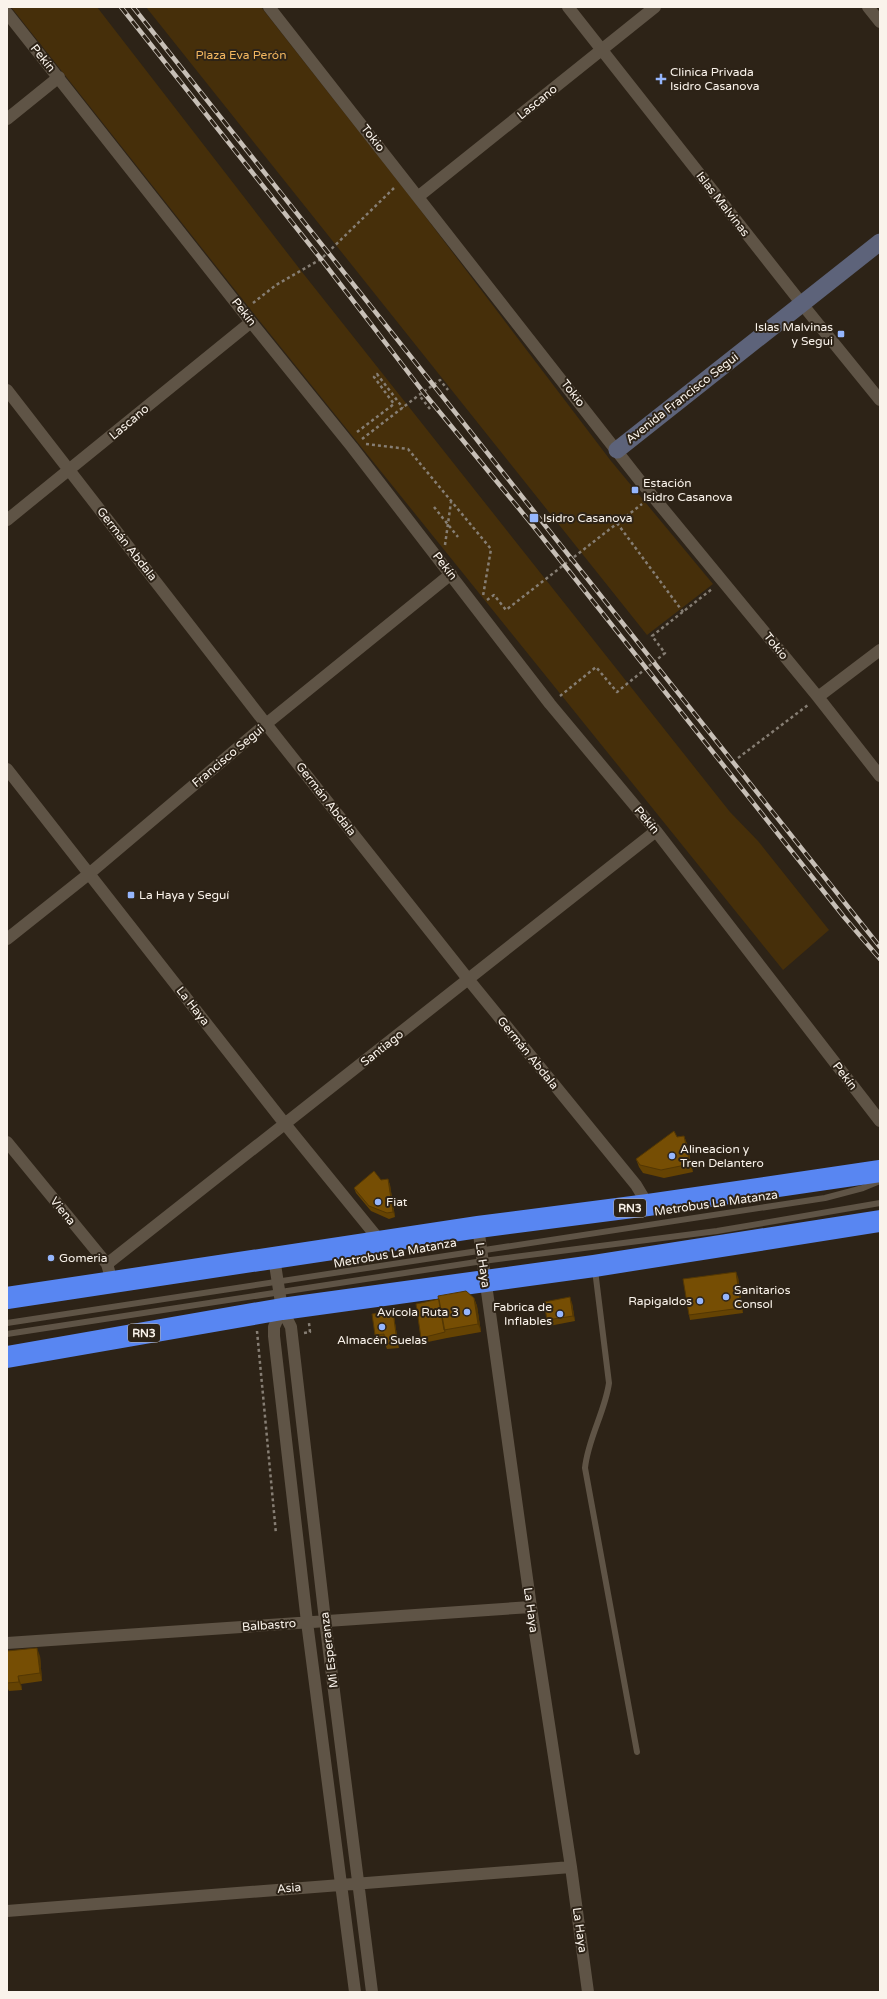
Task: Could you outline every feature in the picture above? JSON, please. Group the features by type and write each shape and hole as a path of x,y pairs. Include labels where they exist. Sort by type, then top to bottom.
{"highway":[{"name":"RN3","path":"7,1298 110,1274 274,1258 478,1227 648,1205 880,1171"},
{"name":"RN3","path":"7,1356 255,1314 280,1295 483,1264 594,1266 880,1221"}],"street":[{"name":"Tokio","path":"269,7 419,196 617,450 818,697 880,776"},
{"name":"Islas Malvinas","path":"568,7 802,304 880,400"},
{"name":"Lascano","path":"419,196 655,7"},
{"path":"868,7 880,22"},
{"name":"Pekín","path":"7,13 247,317 347,440 550,704 656,831 880,1122"},
{"path":"7,118 59,78"},
{"name":"Avenida Francisco Segui","path":"617,450 880,242"},
{"name":"Lascano","path":"7,520 70,470 247,317"},
{"name":"Germán Abdala","path":"7,390 266,724 468,980 636,1185 648,1205"},
{"name":"Francisco Segui","path":"7,939 90,873 266,724 451,574"},
{"path":"818,697 880,650"},
{"name":"La Haya","path":"7,769 286,1124 381,1242"},
{"name":"Santiago","path":"110,1274 286,1124 656,831"},
{"name":"Viena","path":"7,1142 110,1274"},
{"name":"La Haya","path":"478,1227 531,1607 571,1867 588,1992"},
{"name":"Mi Esperanza","path":"274,1258 280,1295 291,1327 357,1883 372,1992"},
{"name":"Mi Esperanza","path":"280,1295 274,1327 308,1622 356,1992"},
{"name":"Balbastro","path":"7,1643 531,1607"},
{"name":"Asia","path":"7,1911 571,1867"}],"lane":[{"name":"Metrobus La Matanza","path":"483,1264 825,1198 862,1188 880,1181"},
{"name":"Metrobus La Matanza","path":"7,1334 717,1231 880,1203"},
{"path":"594,1266 610,1383 607,1396 586,1455 585,1468 637,1752"},
{"name":"Metrobus La Matanza","path":"7,1323 280,1295"}],"path":[{"path":"247,317 263,294 321,258 404,178"},
{"path":"347,440 394,404 374,377 377,374 403,408"},
{"path":"448,390 440,380 358,442 408,449 491,549 482,604"},
{"path":"420,394 430,409"},
{"path":"494,595 506,610 653,495"},
{"path":"442,563 452,502"},
{"path":"434,507 458,537"},
{"path":"617,523 683,612"},
{"path":"550,704 596,666 617,692 665,653 652,636 722,580"},
{"path":"738,758 818,697"},
{"path":"255,1314 276,1534"}],"green space":[{"path":"11,7 97,7 302,272 730,812 758,841 829,930 783,970 254,314"},
{"name":"Plaza Eva Perón","path":"146,7 261,7 412,199 611,461 713,584 647,635"}],"building":[{"name":"Alineacion y Tren Delantero","path":"674,1131 677,1137 684,1136 690,1164 661,1170 640,1165 636,1159"},
{"name":"Fiat","path":"374,1171 381,1180 388,1179 393,1212 387,1213 369,1206 354,1188"},
{"path":"736,1272 741,1308 689,1315 683,1279"},
{"path":"466,1291 474,1298 478,1324 444,1330 438,1296"},
{"name":"Fabrica de Inflables","path":"570,1297 573,1316 547,1320 544,1302"},
{"path":"439,1299 445,1332 421,1338 416,1304"},
{"path":"393,1311 397,1342 385,1344 384,1334 375,1335 372,1314"},
{"path":"37,1648 40,1673 18,1676 19,1682 7,1683 7,1651"}],"railway":[{"path":"121,7 321,259 424,393 530,522 844,917 880,959"},
{"path":"133,7 880,947"}],"place":[{"name":"Clinica Privada Isidro Casanova","path":"661,79"},
{"name":"Islas Malvinas y Segui","path":"841,334"},
{"name":"Estación Isidro Casanova","path":"635,490"},
{"name":"Isidro Casanova","path":"534,518"},
{"name":"La Haya y Seguí","path":"131,895"},
{"name":"Alineacion y Tren Delantero","path":"672,1156"},
{"name":"Fiat","path":"378,1202"},
{"name":"Gomeria","path":"51,1258"},
{"name":"Sanitarios Consol","path":"726,1297"},
{"name":"Rapigaldos","path":"700,1301"},
{"name":"Avícola Ruta 3","path":"467,1312"},
{"name":"Fabrica de Inflables","path":"560,1314"},
{"name":"Almacén Suelas","path":"382,1327"}]}
